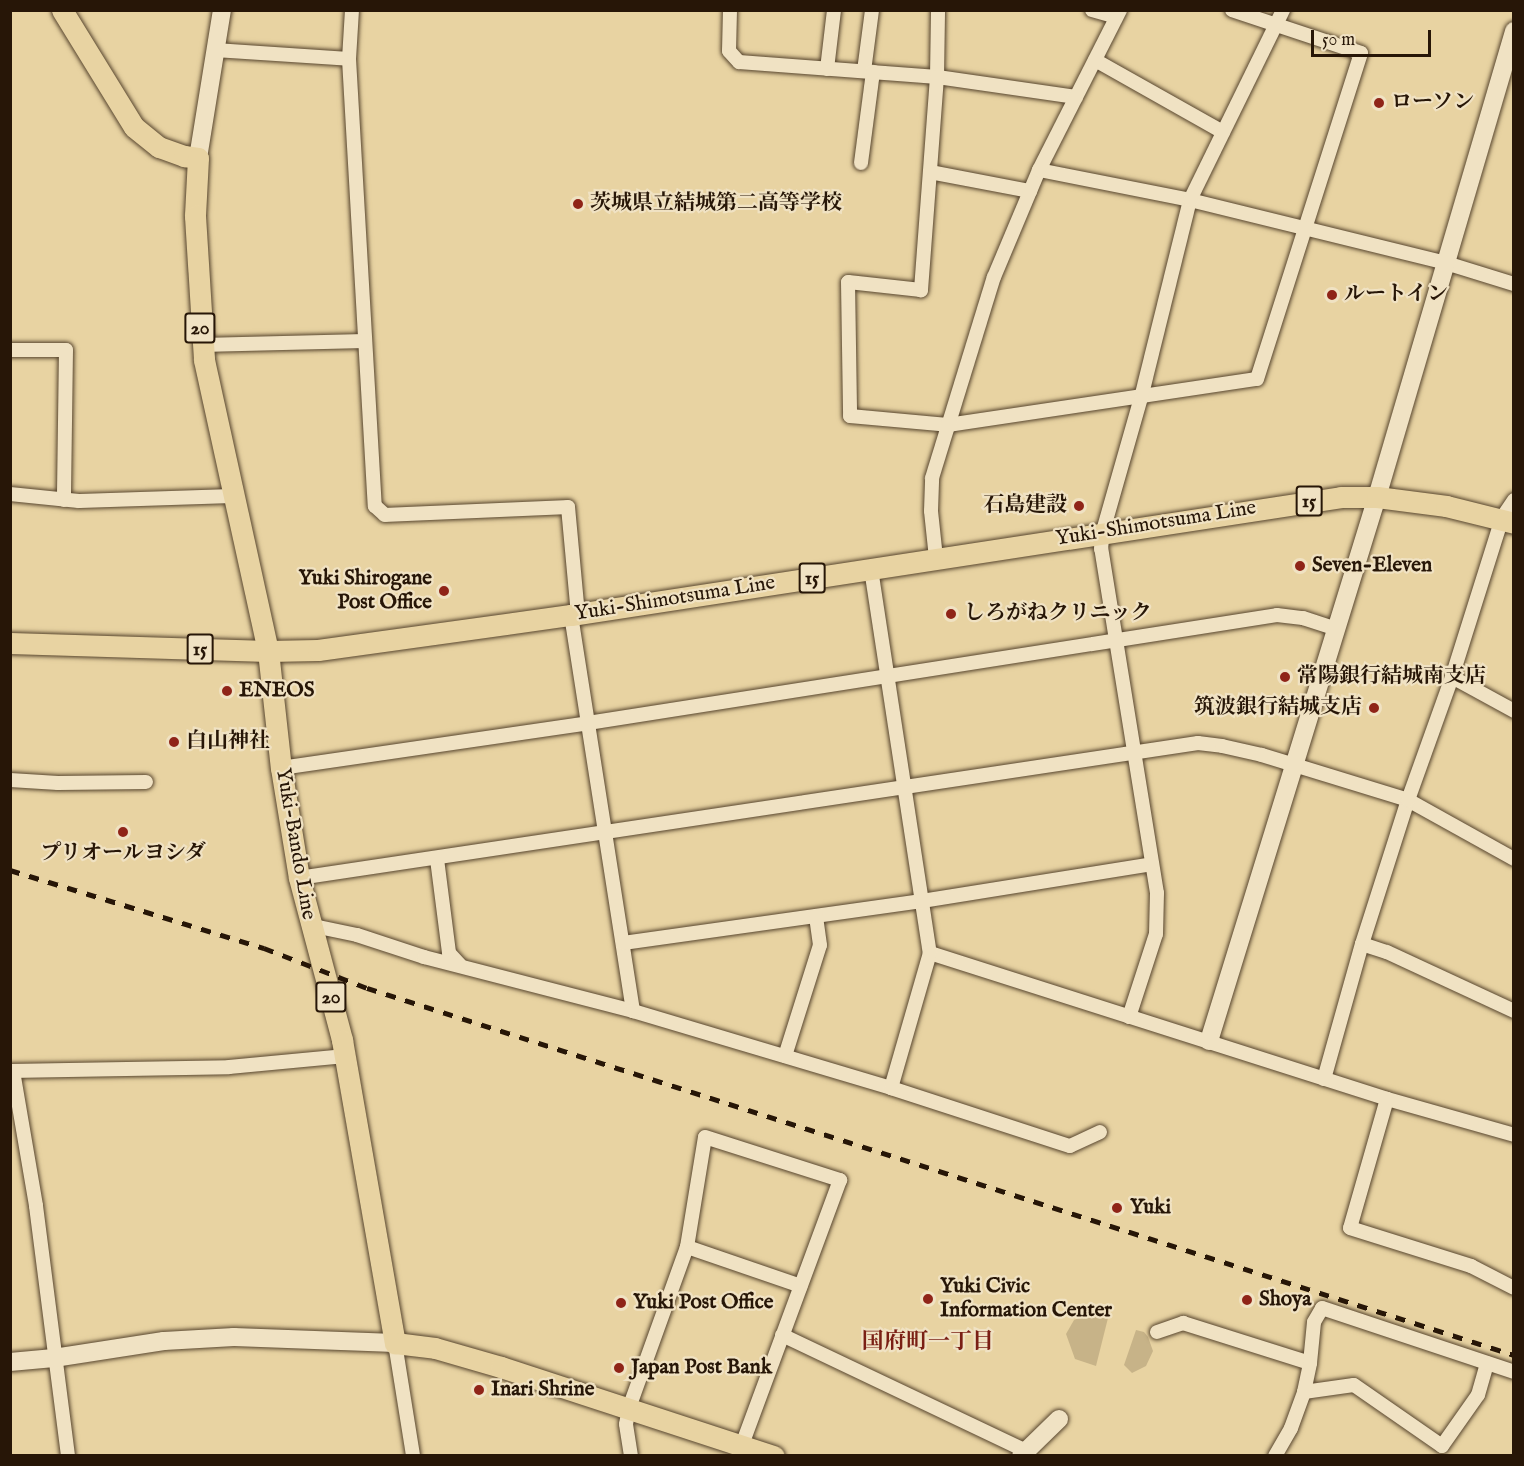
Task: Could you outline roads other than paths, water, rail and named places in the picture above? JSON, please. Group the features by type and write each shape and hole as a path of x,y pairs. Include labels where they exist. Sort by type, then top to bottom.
{"main road":[{"path":"62,10 134,127 159,147 184,156 198,158"},
{"name":"Yuki-Bando Line","path":"198,158 195,216 201,345 268,651 281,768 298,878 345,1056 395,1343"},
{"name":"Yuki-Shimotsuma Line","path":"10,643 268,651 318,650 575,615 1103,531 1333,498 1377,497 1446,506 1508,521"},
{"path":"395,1343 448,1351 774,1455"}],"street":[{"path":"198,158 222,10"},
{"path":"352,10 349,59 375,506 385,514 568,507 575,615 588,723 633,1011"},
{"path":"730,10 729,51 739,62 937,77 1076,97"},
{"path":"827,69 834,10"},
{"path":"861,163 872,10"},
{"path":"938,10 937,77 921,290 848,282 850,416 948,425 1257,379 1361,53 1275,27 1232,10"},
{"path":"936,558 931,512 932,478 994,277 1030,191 1118,14 1092,10"},
{"path":"1129,1017 1156,934 1157,893 1114,641 1101,549 1103,531 1141,398 1190,200 1283,10"},
{"path":"1209,1041 1377,497 1514,31"},
{"path":"215,50 349,59"},
{"path":"1095,60 1223,132"},
{"path":"1040,170 1190,200 1446,263 1514,284"},
{"path":"930,172 1030,191"},
{"path":"201,345 366,341"},
{"path":"10,350 66,350 64,500"},
{"path":"10,494 64,500 233,496"},
{"path":"1324,1079 1362,944 1408,800 1514,500"},
{"path":"871,569 930,953 891,1088"},
{"path":"281,768 588,723 1277,615 1303,618 1336,629"},
{"path":"1452,677 1514,711"},
{"path":"298,878 904,789 1134,751 1198,743 1222,746 1293,765 1408,800 1514,859"},
{"path":"10,780 58,783 146,782"},
{"path":"437,859 449,953 460,965"},
{"path":"622,943 922,901 1152,864"},
{"path":"785,1056 820,945 816,916"},
{"path":"309,926 357,935 424,957 633,1011 891,1088 1070,1146 1100,1132"},
{"path":"1362,944 1387,952 1514,1011"},
{"path":"930,953 1387,1099 1514,1134"},
{"path":"68,1455 54,1358 46,1272 12,1071 229,1067 345,1056"},
{"path":"1387,1099 1350,1228 1471,1266 1514,1288"},
{"path":"631,1455 626,1424 629,1408 687,1247 705,1137 840,1180 742,1445"},
{"path":"687,1247 801,1286"},
{"path":"1275,1455 1291,1428 1304,1392 1310,1363 1314,1322 1322,1308 1514,1372"},
{"path":"1157,1332 1183,1323 1310,1363"},
{"path":"782,1335 1024,1453 1059,1419"},
{"path":"10,1362 54,1358 164,1341 234,1337 395,1343 413,1455"},
{"path":"1304,1392 1354,1385 1442,1446 1478,1395 1487,1363"}],"railway":[{"path":"10,870 264,948 367,988 1514,1355"}],"place":[{"name":"ローソン","path":"1379,103"},
{"name":"茨城県立結城第二高等学校","path":"578,204"},
{"name":"ルートイン","path":"1332,295"},
{"name":"石島建設","path":"1079,506"},
{"name":"Seven-Eleven","path":"1300,566"},
{"name":"Yuki Shirogane Post Office","path":"444,591"},
{"name":"しろがねクリニック","path":"951,614"},
{"name":"常陽銀行結城南支店","path":"1285,677"},
{"name":"ENEOS","path":"227,691"},
{"name":"筑波銀行結城支店","path":"1374,708"},
{"name":"白山神社","path":"174,742"},
{"name":"プリオールヨシダ","path":"123,832"},
{"name":"Yuki","path":"1117,1208"},
{"name":"Yuki Civic Information Center","path":"928,1299"},
{"name":"Shoya","path":"1247,1300"},
{"name":"Yuki Post Office","path":"621,1303"},
{"name":"Japan Post Bank","path":"619,1368"},
{"name":"Inari Shrine","path":"479,1390"}],"district":[{"name":"国府町一丁目","path":"928,1343"}]}
